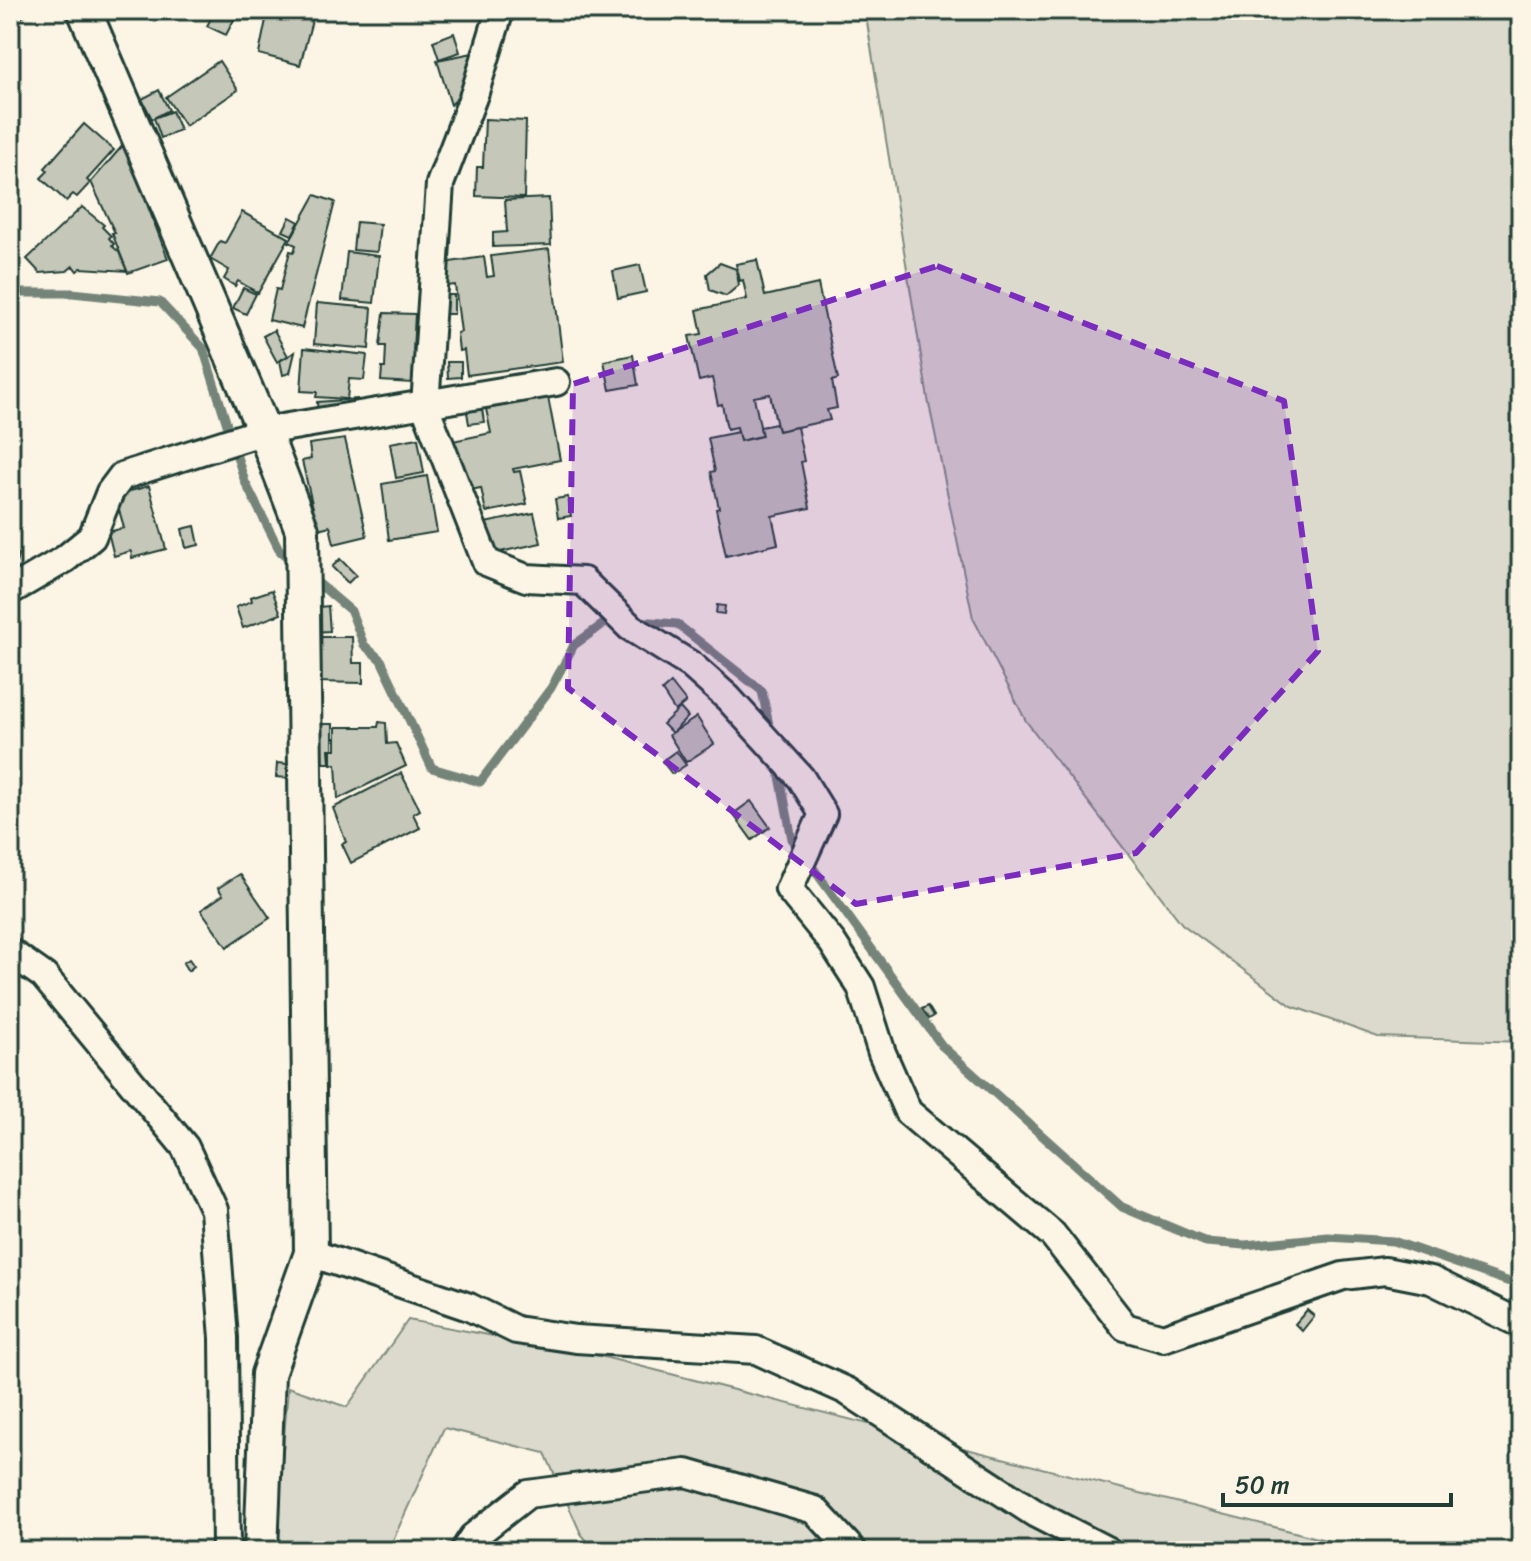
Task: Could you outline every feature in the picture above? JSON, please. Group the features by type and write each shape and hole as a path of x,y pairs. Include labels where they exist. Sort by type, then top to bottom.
{"street":[{"path":"84,10 264,431 302,530 311,1253 268,1374 261,1551"},
{"path":"500,10 475,92 440,184 425,406 486,562 526,578 583,581 630,627 691,665 728,698 801,778 823,814 789,889 832,942 861,987 882,1053 908,1112 1053,1235 1125,1327 1163,1338 1343,1276 1385,1271 1431,1280 1521,1324"},
{"path":"10,591 65,559 92,537 110,492 122,476 264,431 556,382"},
{"path":"10,952 44,976 185,1147 214,1210 224,1338 226,1551"},
{"path":"311,1253 469,1307 516,1330 576,1339 756,1350 847,1391 1036,1514 1108,1551"},
{"path":"464,1551 473,1537 528,1494 686,1473 815,1510 853,1551"}],"highlighted area":[{"path":"937,266 1284,401 1318,651 1136,853 856,904 568,688 573,384"}],"shaded area":[{"path":"865,10 1521,10 1521,1042 1378,1037 1292,1006 1182,924 1026,721 973,618 928,399"},
{"path":"408,1320 596,1355 1369,1551 596,1551 581,1534 545,1453 444,1428 388,1551 275,1551 288,1387 347,1407"}],"building":[{"path":"15,10 33,10 19,19"},
{"path":"215,10 239,10 226,35 207,26"},
{"path":"268,10 314,13 300,65 259,54"},
{"path":"454,33 460,52 439,59 433,41"},
{"path":"473,53 474,79 451,105 437,60"},
{"path":"219,61 238,90 185,126 166,97"},
{"path":"159,90 169,110 152,119 142,99"},
{"path":"172,111 180,130 161,138 154,118"},
{"path":"485,119 526,121 524,198 476,196 477,167 483,167"},
{"path":"84,124 114,150 87,180 90,183 77,197 73,194 66,201 41,178 48,171 45,168"},
{"path":"124,144 168,259 128,273 112,233 115,233 91,182"},
{"path":"315,195 335,202 302,328 269,320 276,289 280,290 290,251 294,252 296,245 289,242"},
{"path":"549,198 551,245 493,247 493,233 507,232 505,200"},
{"path":"82,207 104,225 102,227 111,236 112,246 119,252 127,271 81,268 77,271 73,266 67,271 40,273 27,259"},
{"path":"242,212 289,238 258,293 238,281 235,286 224,279 229,270 210,259 220,241 225,243"},
{"path":"290,217 299,222 292,235 283,231"},
{"path":"356,222 380,224 377,252 353,250"},
{"path":"549,249 563,362 467,375 464,350 459,351 457,333 461,332 455,285 446,286 443,263 484,257 487,277 494,276 491,256"},
{"path":"347,252 379,256 374,303 342,300"},
{"path":"757,260 765,296 818,284 838,379 832,381 837,408 827,410 830,420 778,431 770,394 754,397 762,436 740,441 737,427 727,429 712,378 699,381 689,336 702,334 697,310 747,299 736,264"},
{"path":"720,263 736,269 739,285 726,296 710,290 707,274"},
{"path":"640,265 646,292 618,298 613,271"},
{"path":"243,288 256,294 246,314 233,308"},
{"path":"439,295 454,295 454,314 439,314"},
{"path":"317,303 372,308 369,349 314,344"},
{"path":"384,313 415,314 413,351 418,351 417,376 412,376 412,383 381,381 386,346 380,346"},
{"path":"274,330 288,356 277,362 263,336"},
{"path":"304,348 367,355 364,380 349,379 347,399 316,397 317,392 301,391"},
{"path":"295,352 290,373 283,375 280,361"},
{"path":"633,355 638,385 610,390 604,361"},
{"path":"447,362 461,362 461,377 448,378"},
{"path":"548,397 560,460 513,469 514,472 520,471 527,504 486,512 481,488 457,492 448,442 491,433 486,409"},
{"path":"357,399 357,408 318,413 317,402"},
{"path":"482,409 484,422 469,424 467,412"},
{"path":"776,424 778,431 797,427 810,508 772,516 778,544 726,556 716,509 719,508 711,472 715,471 708,438 738,432 740,441 762,436 760,427"},
{"path":"418,438 424,473 396,478 390,443"},
{"path":"345,439 367,536 334,544 330,526 318,529 302,461 311,459 309,444"},
{"path":"427,476 437,532 389,540 382,484"},
{"path":"149,486 166,549 132,558 131,551 114,556 108,532 124,528 115,495"},
{"path":"568,497 571,516 558,518 555,499"},
{"path":"534,513 541,543 487,555 480,524"},
{"path":"195,526 199,545 186,548 182,529"},
{"path":"10,552 19,554 11,578 10,578"},
{"path":"340,559 356,575 348,583 332,567"},
{"path":"272,590 281,614 243,628 236,607 252,601 251,597"},
{"path":"717,605 725,606 724,614 716,613"},
{"path":"328,606 330,631 313,632 311,608"},
{"path":"316,637 352,637 353,663 363,663 363,683 316,682"},
{"path":"671,683 686,702 675,711 662,691"},
{"path":"680,708 688,717 672,733 663,724"},
{"path":"697,717 714,744 686,762 669,735"},
{"path":"379,722 386,723 387,744 396,743 406,766 338,799 336,764 331,764 331,749 336,749 336,727 378,727"},
{"path":"317,724 333,724 330,763 318,763"},
{"path":"676,751 686,765 672,774 662,761"},
{"path":"277,763 287,764 287,778 276,777"},
{"path":"401,773 420,810 413,814 420,828 351,863 342,844 346,842 333,808"},
{"path":"751,801 770,827 752,840 733,814"},
{"path":"240,874 270,918 227,947 201,910 223,895 218,888"},
{"path":"189,959 194,966 188,971 183,963"},
{"path":"928,1006 934,1016 929,1019 922,1009"},
{"path":"1307,1310 1314,1316 1302,1331 1295,1324"}],"waterway":[{"path":"10,293 72,293 160,302 203,348 245,482 280,551 293,562"},
{"path":"311,577 351,611 364,645 381,660 432,768 480,782 551,688 574,645 609,620 614,620"},
{"path":"637,621 677,624 762,691 771,735"},
{"path":"777,761 792,839 942,1046 1122,1207 1206,1242 1245,1245 1328,1237 1393,1241 1521,1286"}]}
